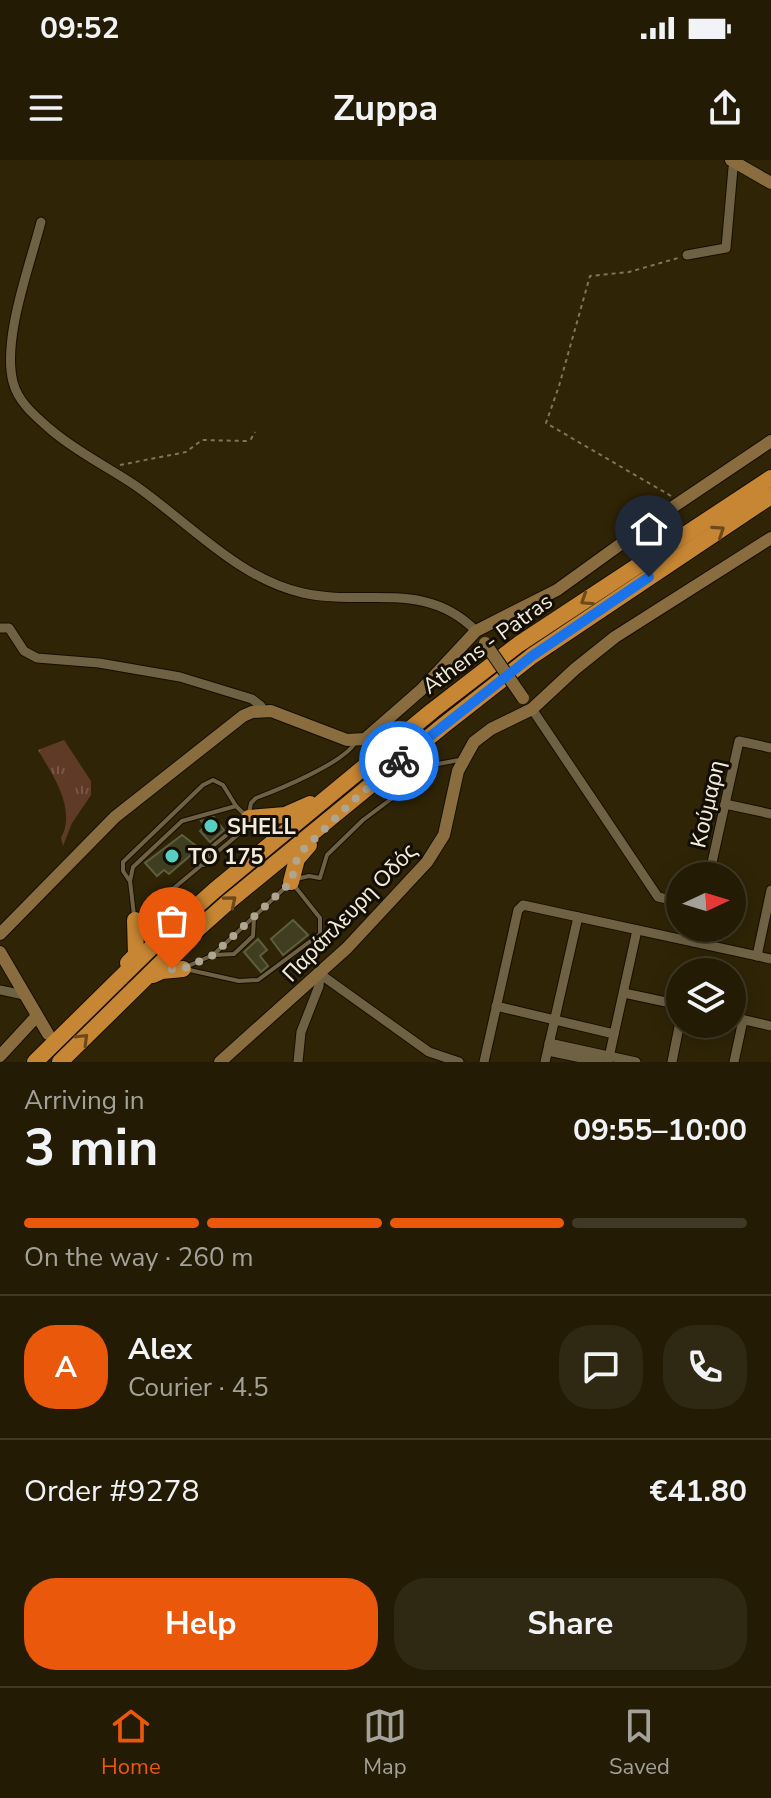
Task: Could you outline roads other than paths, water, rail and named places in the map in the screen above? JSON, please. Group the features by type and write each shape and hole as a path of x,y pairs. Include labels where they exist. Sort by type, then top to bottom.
{"highway":[{"name":"Athens - Patras","path":"35,1062 93,1003 204,900 519,644 771,478"},
{"name":"Athens - Patras","path":"60,1062 227,903 532,656 771,496"},
{"path":"244,826 296,811 346,782"},
{"path":"291,882 297,859 303,850 357,797"},
{"path":"93,1003 136,955 135,920"},
{"path":"107,1016 124,1005 153,975 183,969"}],"street":[{"path":"687,255 726,248 734,161 771,183"},
{"path":"41,222 12,337 10,363 14,385 25,404 47,426 236,561 275,584 316,595 398,597 424,601 452,612 476,631 485,643 658,897 666,899"},
{"path":"0,934 129,805 233,722 252,712 279,712 356,741 373,734 476,631 557,590 771,441"},
{"path":"462,760 481,736 532,709 615,637 771,538"},
{"path":"0,628 9,628 24,651 37,658 99,663 180,677 252,699 261,706 262,711"},
{"name":"Κούμαρη","path":"712,862 739,741 771,748"},
{"name":"Παράπλευρη Οδός","path":"220,1062 320,974 371,924 434,853 444,835 462,760"},
{"path":"725,804 771,814"},
{"path":"757,956 771,890"},
{"path":"484,1062 518,910 523,905 666,936"},
{"path":"545,1062 578,917"},
{"path":"609,1059 637,930"},
{"path":"693,942 771,959"},
{"path":"0,952 48,1034"},
{"path":"298,1062 301,1032 319,986 320,974"},
{"path":"320,974 429,1052 459,1062"},
{"path":"0,990 24,995"},
{"path":"624,993 666,1002"},
{"path":"496,1006 614,1034"},
{"path":"0,1056 36,1017"},
{"path":"746,1021 771,1026"},
{"path":"672,1062 677,1038"},
{"path":"734,1062 739,1038"},
{"path":"549,1047 636,1062"},
{"path":"549,1047 600,1062"}],"lane":[{"path":"135,920 203,866 244,826 251,803 256,798 289,785 348,752 356,741"},
{"path":"183,969 213,955 291,882 300,877 320,878 327,855 363,820 438,764 462,760"},
{"path":"130,881 123,871 123,862 203,785 213,780 223,785 244,826"},
{"path":"135,920 130,881 133,867 182,821 236,806"},
{"path":"183,969 239,981 258,980 320,934 320,918 291,882"},
{"path":"213,955 234,954 253,936 254,917"}],"place":[{"name":"SHELL","path":"211,826"},
{"name":"TO 175","path":"172,856"}]}
